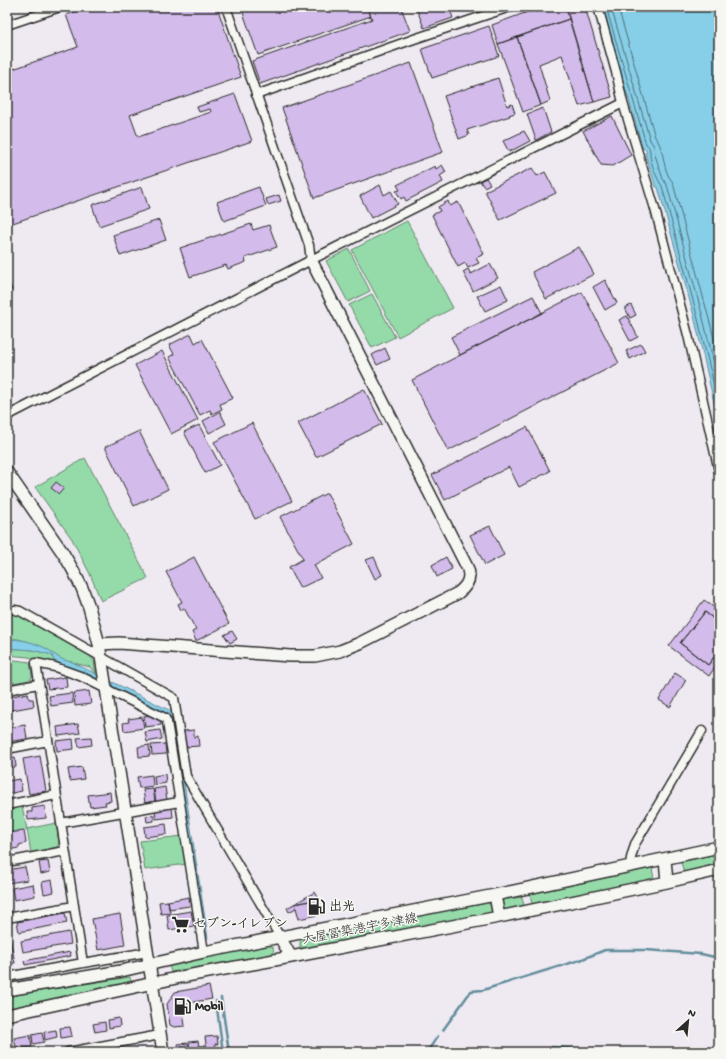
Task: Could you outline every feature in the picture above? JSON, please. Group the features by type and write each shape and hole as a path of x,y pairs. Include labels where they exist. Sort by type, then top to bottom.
{"main road":[{"path":"99,644 119,643 290,656 315,656 340,651 360,643 458,593 466,585 470,578 470,573 467,567 311,260"},
{"path":"7,472 12,486 63,553 73,570 89,607 99,644 163,1052"},
{"name":"大屋冨築港宇多津線","path":"7,990 121,971 204,952 495,895 719,847"},
{"path":"665,859 667,882"},
{"name":"大屋冨築港宇多津線","path":"7,1015 152,983 499,917 719,870"},
{"path":"495,895 499,917"},
{"path":"280,937 291,957"}],"street":[{"path":"7,25 60,7"},
{"path":"226,7 309,245 311,260"},
{"path":"256,95 510,7"},
{"path":"598,7 623,103 657,217 688,335 719,471"},
{"path":"7,416 311,260 623,103"},
{"path":"16,610 20,610 174,698 186,776 280,937"},
{"path":"83,963 38,684 36,663 69,671 105,687 165,718 167,722 204,952"},
{"path":"7,690 38,684"},
{"path":"630,866 635,844 702,731"},
{"path":"7,749 48,742"},
{"path":"7,805 56,796"},
{"path":"61,823 179,802"},
{"path":"7,862 65,850"},
{"path":"7,918 74,906"},
{"path":"7,977 148,952"},
{"path":"68,1052 106,1049 160,1035"}],"green space":[{"path":"407,221 453,308 398,337 352,250"},
{"path":"349,249 370,291 348,302 326,261"},
{"path":"372,294 395,337 372,348 349,305"},
{"path":"85,458 148,578 101,601 90,574 72,539 35,487"},
{"path":"7,609 89,655 94,661 96,675 90,667 62,660 45,648 18,639 7,639"},
{"path":"7,648 33,650 53,655 55,663 28,657 7,655"},
{"path":"7,659 30,662 32,676 30,680 7,684"},
{"path":"22,806 27,829 7,833 7,809"},
{"path":"56,823 59,843 57,847 31,853 27,829"},
{"path":"182,836 186,864 145,870 140,841"},
{"path":"719,854 719,865 684,873 681,862"},
{"path":"652,868 654,879 532,904 530,894"},
{"path":"522,897 524,906 504,910 501,900"},
{"path":"488,903 492,905 493,909 490,913 304,949 300,947 300,942 303,938"},
{"path":"269,945 273,947 274,951 271,955 171,972 169,965"},
{"path":"130,977 131,982 7,1009 7,996"}],"water":[{"path":"602,7 719,7 719,424 694,316 658,187 656,187 645,153 647,152 645,148 643,149"},
{"path":"7,639 27,641 37,644 60,658 72,662 173,712 208,938 205,938 170,718 167,714 88,675 55,663 52,655 33,650 7,648"}],"building":[{"path":"90,7 217,7 241,77 130,115 138,137 211,112 210,109 199,112 197,107 235,94 252,141 7,225 7,71 78,47 66,15"},
{"path":"241,7 367,7 371,16 258,55"},
{"path":"367,7 401,7 410,31 260,84 252,61 372,19"},
{"path":"416,7 449,7 453,18 424,28"},
{"path":"541,7 566,7 569,19 498,44 492,25"},
{"path":"566,7 585,7 612,97 594,102"},
{"path":"569,19 594,102 579,106 562,55 539,64 550,101 541,105 517,37"},
{"path":"489,26 499,56 432,78 422,49"},
{"path":"517,37 541,105 523,112 498,44"},
{"path":"411,63 443,152 314,198 282,108"},
{"path":"498,78 507,106 512,104 515,113 467,130 469,135 459,139 444,96"},
{"path":"543,108 551,132 536,140 527,114"},
{"path":"612,116 631,155 613,166 601,165 583,131"},
{"path":"524,131 530,141 509,152 503,141"},
{"path":"442,165 446,172 440,176 443,182 406,201 404,197 401,199 396,191 400,190 397,185 435,166 436,169"},
{"path":"532,168 537,176 545,172 556,193 500,220 485,191"},
{"path":"486,178 490,184 484,187 480,181"},
{"path":"380,185 384,195 391,191 398,204 371,218 360,196"},
{"path":"142,187 149,209 99,226 92,205"},
{"path":"259,187 266,206 224,221 217,202"},
{"path":"279,195 281,201 268,205 266,199"},
{"path":"448,201 450,206 458,202 484,254 476,258 479,263 468,268 465,263 458,267 432,215 440,211 438,207"},
{"path":"159,220 166,240 120,256 113,235"},
{"path":"251,224 253,230 269,225 277,247 245,258 246,262 228,269 226,265 190,277 180,248"},
{"path":"579,247 594,274 546,299 532,272"},
{"path":"490,264 498,278 473,291 463,272 468,269 471,274"},
{"path":"7,279 12,290 7,292"},
{"path":"605,280 617,303 605,310 593,287"},
{"path":"501,285 508,300 485,311 477,296"},
{"path":"582,292 619,363 448,451 412,380"},
{"path":"533,296 542,313 460,355 451,337"},
{"path":"631,305 636,315 630,318 625,308"},
{"path":"627,316 638,337 630,341 619,320"},
{"path":"191,334 195,343 202,339 233,398 220,404 222,409 212,414 210,410 200,415 169,357 174,354 169,345"},
{"path":"641,344 645,351 630,359 626,351"},
{"path":"385,348 390,359 377,365 372,355"},
{"path":"162,351 198,420 171,434 135,365"},
{"path":"364,389 382,424 316,457 298,423"},
{"path":"220,412 226,424 209,433 203,421"},
{"path":"252,423 292,501 255,519 214,442"},
{"path":"199,425 220,465 205,473 184,432"},
{"path":"527,427 550,471 519,487 509,467 445,500 432,475"},
{"path":"139,431 168,489 134,506 105,447"},
{"path":"56,482 64,488 59,494 51,488"},
{"path":"327,493 354,544 314,565 321,578 300,588 289,567 303,559 280,517"},
{"path":"7,516 14,522 7,531"},
{"path":"490,526 504,555 485,565 470,535"},
{"path":"194,557 229,624 196,641 192,632 196,630 184,608 181,610 178,604 182,602 166,572"},
{"path":"374,557 382,575 375,579 366,560"},
{"path":"446,557 452,569 437,577 432,565"},
{"path":"704,600 719,611 719,623 705,612 680,643 708,665 719,651 719,665 715,667 709,676 669,646"},
{"path":"705,612 719,623 719,651 708,665 680,643"},
{"path":"232,631 237,639 230,643 224,635"},
{"path":"675,673 686,680 670,707 659,700"},
{"path":"66,677 67,687 48,689 46,680"},
{"path":"89,691 91,704 75,706 74,693"},
{"path":"28,693 29,699 33,699 34,706 7,711 7,697"},
{"path":"72,693 73,703 51,706 49,696"},
{"path":"153,715 161,720 161,725 145,727 144,716"},
{"path":"142,717 144,728 124,731 123,723 129,722 128,719"},
{"path":"78,724 80,733 58,736 57,727"},
{"path":"25,725 27,739 7,742 7,728"},
{"path":"160,730 162,739 147,742 145,732"},
{"path":"194,730 194,737 198,736 199,746 185,747 184,731"},
{"path":"91,737 92,745 79,747 77,738"},
{"path":"73,739 74,749 57,751 56,741"},
{"path":"165,744 166,754 152,755 151,745"},
{"path":"149,745 150,756 139,757 138,747"},
{"path":"40,756 46,791 29,794 23,759"},
{"path":"15,757 16,767 7,768 7,758"},
{"path":"82,767 84,779 70,781 68,769"},
{"path":"165,774 166,783 155,785 154,776"},
{"path":"152,775 153,786 139,788 137,777"},
{"path":"20,779 22,791 7,794 7,781"},
{"path":"165,787 167,800 156,802 154,789"},
{"path":"153,789 155,801 145,803 143,790"},
{"path":"110,792 111,801 105,802 106,805 90,807 88,795"},
{"path":"45,806 46,818 28,820 27,812 32,812 32,808"},
{"path":"172,808 173,817 156,819 155,810"},
{"path":"154,815 154,821 147,822 146,816"},
{"path":"166,824 167,834 145,837 144,827"},
{"path":"24,831 26,843 19,845 19,848 7,850 7,833"},
{"path":"48,861 50,872 41,874 39,862"},
{"path":"25,867 28,880 7,883 7,870"},
{"path":"52,880 54,892 44,894 42,882"},
{"path":"33,884 35,896 14,900 12,888"},
{"path":"315,892 319,899 295,904 296,908 289,912 287,908"},
{"path":"189,897 190,906 169,909 168,901"},
{"path":"319,899 322,914 299,919 295,904"},
{"path":"168,901 170,913 161,914 159,902"},
{"path":"191,911 194,926 169,930 167,915"},
{"path":"65,913 67,923 19,932 17,922"},
{"path":"120,914 125,945 98,950 92,919"},
{"path":"8,928 15,963 7,964 7,929"},
{"path":"69,932 71,944 23,952 21,941"},
{"path":"70,952 71,956 25,965 24,961"},
{"path":"209,986 212,999 182,1004 185,1026 174,1027 170,1025 167,1004 175,992"},
{"path":"119,1018 120,1026 109,1028 108,1020"},
{"path":"105,1022 106,1030 95,1032 93,1024"},
{"path":"70,1027 72,1036 61,1038 60,1028"},
{"path":"56,1030 57,1037 45,1040 44,1032"},
{"path":"42,1033 44,1042 33,1044 32,1035"},
{"path":"30,1035 32,1047 16,1047 14,1038"},
{"path":"217,1036 218,1044 215,1044 216,1050 207,1051 205,1037"},
{"path":"11,1038 13,1046 7,1049 7,1039"},
{"path":"198,1041 199,1046 205,1045 206,1052 190,1052 189,1042"},
{"path":"188,1043 189,1052 179,1052 178,1044"}],"waterway":[{"path":"443,1030 471,991 483,990 580,960 605,950 646,950 701,954 719,958"},
{"path":"221,998 229,1052"},
{"path":"216,1001 223,1052"},
{"path":"427,1052 438,1036"},
{"path":"552,1047 611,1052"}],"place":[{"name":"出光","path":"316,907"},
{"name":"セブン-イレブン","path":"180,924"},
{"name":"Mobil","path":"182,1007"}]}
